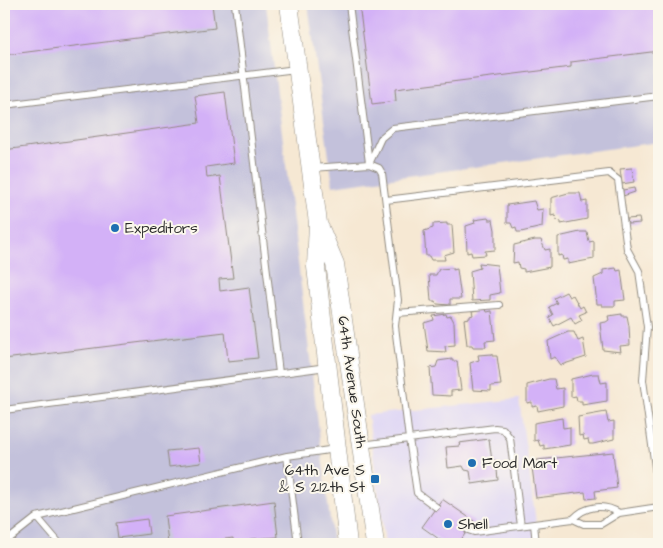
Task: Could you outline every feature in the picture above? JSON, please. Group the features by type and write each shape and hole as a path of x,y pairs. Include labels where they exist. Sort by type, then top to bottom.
{"street":[{"name":"64th Avenue South","path":"289,4 318,223 316,267 348,544"},
{"name":"64th Avenue South","path":"318,223 335,264 375,544"}],"lane":[{"path":"235,4 279,373"},
{"path":"349,4 369,164"},
{"path":"4,105 297,68"},
{"path":"369,164 380,138 392,128 659,96"},
{"path":"310,168 369,164 379,168 382,173 398,300 395,326 417,493 436,507"},
{"path":"386,200 609,173 615,176 618,180 627,249 639,271 647,327 643,380 659,496"},
{"path":"397,313 499,305"},
{"path":"4,410 328,366"},
{"path":"361,445 495,428 507,433 510,438 521,526"},
{"path":"4,543 37,517 287,456 337,449"},
{"path":"287,456 298,544"},
{"path":"573,519 580,512 598,506 613,509 619,513"},
{"path":"468,530 474,532 573,519 584,524 601,524 619,513 659,507"},
{"path":"37,517 60,544"},
{"path":"534,524 536,544"}],"shaded area":[{"path":"4,4 266,4 333,544 4,544"},
{"path":"308,4 659,4 659,142 333,186"},
{"path":"519,399 539,544 385,544 368,415"}],"building":[{"path":"4,4 212,4 215,28 4,55"},
{"path":"359,4 659,4 659,51 571,62 571,67 395,89 396,101 372,104"},
{"name":"Expeditors","path":"225,92 234,163 206,167 207,178 220,176 233,278 219,279 220,291 249,287 258,358 228,361 225,332 4,359 4,150 199,123 195,96"},
{"path":"632,168 634,182 622,184 620,169"},
{"path":"634,188 635,192 623,196 623,190"},
{"path":"568,193 580,193 582,202 587,201 587,219 561,224 561,221 556,220 555,215 551,216 551,198"},
{"path":"534,201 537,210 543,209 542,227 517,232 516,227 513,228 511,223 507,223 507,205"},
{"path":"488,218 493,220 495,250 485,251 486,255 472,256 471,252 467,253 466,226 475,223 474,220"},
{"path":"639,218 640,223 628,224 627,219"},
{"path":"447,223 447,225 452,225 454,252 444,255 445,260 431,260 429,256 426,256 424,231 433,228 433,224"},
{"path":"587,232 589,242 594,241 594,259 568,264 568,259 563,260 562,255 558,256 558,237"},
{"path":"541,240 545,250 550,249 550,267 524,272 524,269 519,268 518,262 513,263 514,245"},
{"path":"479,263 497,265 500,293 490,295 490,300 472,301 470,271 480,268"},
{"path":"453,268 453,270 457,269 461,299 450,299 450,305 437,304 435,301 431,301 429,275 436,275 439,269"},
{"path":"616,268 617,271 621,270 625,300 615,301 615,306 597,304 594,278 603,274 603,270"},
{"path":"566,292 569,297 573,295 580,308 583,306 586,312 579,315 582,320 575,324 571,317 554,326 549,317 553,315 549,307 557,303 554,298"},
{"path":"486,309 487,312 492,311 495,340 485,341 486,347 467,345 464,319 470,318 473,315 472,311"},
{"path":"446,314 447,317 451,316 454,322 455,345 445,346 446,352 428,351 424,323 434,320 433,316"},
{"path":"622,314 622,316 627,316 630,345 620,346 621,352 603,350 600,323 609,320 608,316"},
{"path":"568,332 574,332 578,341 583,339 586,357 561,365 555,357 550,359 548,341"},
{"path":"492,354 492,356 497,356 501,385 491,386 491,391 473,390 470,363 479,360 478,355"},
{"path":"452,359 452,361 457,361 461,390 451,391 451,396 432,395 430,368 436,367 438,361"},
{"path":"599,374 601,383 607,382 607,401 582,405 582,401 577,401 576,396 571,397 571,379"},
{"path":"554,379 556,389 563,388 563,406 538,411 537,406 532,407 532,402 527,403 527,385"},
{"path":"606,412 608,422 614,421 614,439 589,444 588,439 584,440 583,435 579,436 578,417"},
{"path":"562,418 563,428 570,427 570,445 544,449 544,445 540,446 538,440 534,441 534,423"},
{"name":"Food Mart","path":"489,439 492,461 496,460 498,480 472,484 470,471 465,470 463,466 448,468 446,447 460,446 459,443"},
{"path":"199,448 201,463 169,467 167,451"},
{"path":"613,452 617,488 595,491 596,498 586,499 585,492 536,498 532,467 538,467 537,460"},
{"name":"Shell","path":"442,499 474,521 458,544 446,544 422,527"},
{"path":"274,501 278,537 250,539 251,544 233,544 233,538 189,544 168,544 165,516"},
{"path":"147,519 149,534 118,538 116,523"}],"place":[{"name":"Expeditors","path":"115,228"},
{"name":"Food Mart","path":"472,463"},
{"name":"64th Ave S & S 212th St","path":"375,479"},
{"name":"Shell","path":"448,524"}]}
